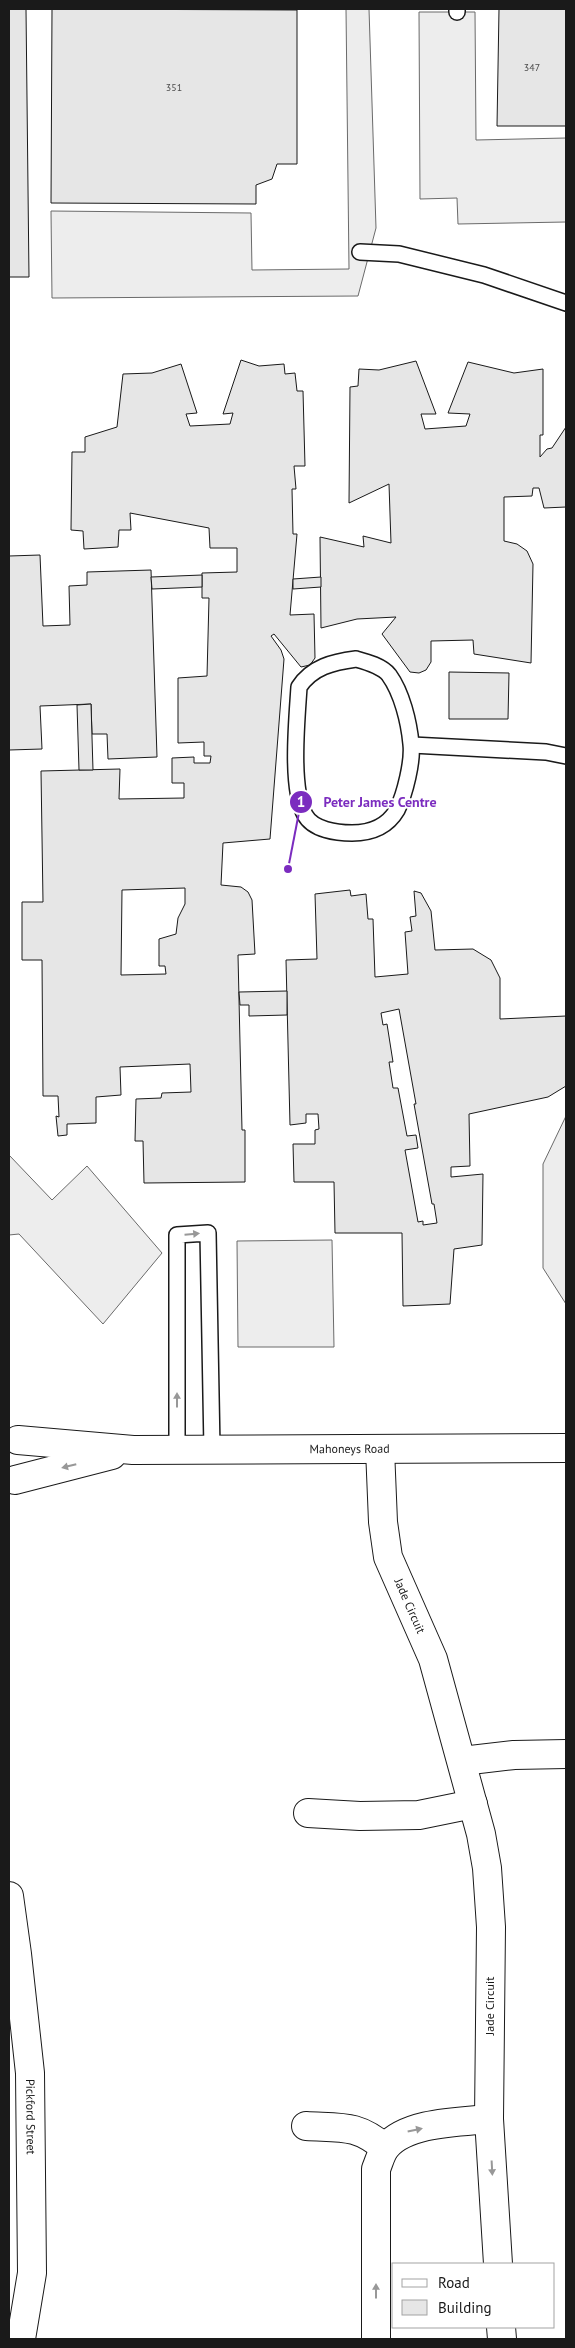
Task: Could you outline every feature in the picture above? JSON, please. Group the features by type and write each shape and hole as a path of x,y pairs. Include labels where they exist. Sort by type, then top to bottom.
{"street":[{"name":"Mahoneys Road","path":"13,1436 133,1450 566,1448"},
{"path":"12,1482 20,1473 24,1456 13,1436"},
{"name":"Jade Circuit","path":"380,1449 383,1522 388,1557 433,1659 481,1834 487,1868 491,1927 489,2119 498,2263"},
{"name":"Mahoneys Road","path":"12,1482 133,1450"},
{"path":"462,1761 514,1755 566,1754"},
{"path":"308,1813 360,1816 419,1815 473,1804"},
{"name":"Pickford Street","path":"9,1896 30,2073 32,2273 21,2339"},
{"path":"376,2339 376,2168 385,2148 404,2132 446,2123 489,2119"},
{"path":"306,2126 349,2128 369,2134 385,2148"}],"lane":[{"path":"360,252 399,254 484,275 566,303"},
{"path":"356,659 373,664 389,674 401,700 412,745 405,789 396,811 381,827 364,833 341,833 320,828 305,816 297,793 297,721 299,687 307,675 334,662 356,659"},
{"path":"412,745 546,752 566,756"},
{"path":"177,1449 177,1235 208,1233 212,1449"}],"shaded area":[{"path":"346,9 369,9 376,228 358,296 52,298 51,211 251,213 252,270 349,269"},
{"path":"419,12 475,12 476,140 566,138 566,222 458,224 457,198 420,199"},
{"path":"566,1116 566,1304 543,1268 543,1164"},
{"path":"9,1155 52,1200 87,1166 162,1253 103,1324 19,1234 9,1235"},
{"path":"332,1240 334,1347 238,1347 237,1241"}],"building":[{"path":"9,9 26,9 29,277 9,277"},
{"path":"52,9 297,10 297,164 277,164 272,179 256,185 256,204 51,203"},
{"path":"499,9 566,9 566,126 497,126"},
{"path":"241,360 259,366 284,364 285,374 295,373 297,391 303,391 305,466 294,466 296,489 292,489 293,534 297,534 290,615 314,614 315,658 310,665 301,667 274,634 271,636 281,650 284,659 270,839 223,843 221,885 241,887 248,892 252,900 255,954 238,955 242,1130 245,1130 245,1182 144,1183 143,1141 135,1141 136,1099 161,1098 162,1093 191,1092 190,1064 120,1067 121,1095 96,1097 96,1123 67,1124 67,1135 58,1136 56,1116 59,1117 58,1096 43,1096 42,960 22,960 22,902 43,902 41,771 120,769 119,799 184,798 184,783 172,783 172,758 194,757 194,763 210,763 211,756 204,756 204,742 178,743 178,678 207,676 209,598 202,598 202,573 237,572 237,548 210,548 209,528 130,513 131,530 119,530 118,547 84,549 83,531 71,530 72,452 85,452 85,437 117,427 123,374 152,373 181,364 197,413 186,414 190,426 230,424 233,413 223,414","holes":["185,888 185,904 178,918 176,934 159,939 159,966 165,966 166,974 121,975 122,890"]},
{"path":"416,361 436,414 421,414 425,429 466,426 470,414 448,413 468,362 514,373 543,369 543,435 540,435 540,457 547,449 552,448 566,427 566,507 544,508 539,488 533,488 532,496 504,497 504,541 517,544 527,551 533,564 531,663 474,654 473,640 431,641 431,662 426,670 419,673 410,672 382,634 396,617 357,619 321,628 320,537 364,547 363,536 391,543 389,484 349,503 350,387 358,386 359,369 379,370"},
{"path":"40,555 43,626 70,625 69,586 87,585 87,572 151,570 157,757 108,759 107,734 92,734 91,704 40,706 42,749 9,750 9,556"},
{"path":"202,575 202,587 152,589 151,577"},
{"path":"321,577 321,587 293,589 293,579"},
{"path":"449,672 509,673 508,719 449,719"},
{"path":"91,704 93,770 79,770 77,705"},
{"path":"350,890 351,896 366,894 368,919 373,919 375,977 408,974 405,932 412,931 410,917 416,916 414,891 421,893 431,911 435,950 473,949 491,960 500,978 500,1019 566,1016 566,1086 548,1097 469,1114 470,1166 451,1167 451,1177 483,1174 482,1245 454,1249 450,1304 403,1306 402,1233 335,1233 334,1182 294,1182 293,1144 315,1144 315,1130 319,1129 318,1114 306,1114 306,1123 290,1125 286,960 317,959 315,894","holes":["399,1009 416,1104 414,1104 437,1223 423,1225 423,1221 418,1222 405,1150 418,1148 416,1135 407,1136 398,1088 393,1088 389,1062 393,1062 387,1024 383,1025 381,1013"]},
{"path":"287,991 287,1015 249,1016 249,1005 240,1005 239,992"}],"place":[{"name":"Peter James Centre","path":"288,869"}]}
